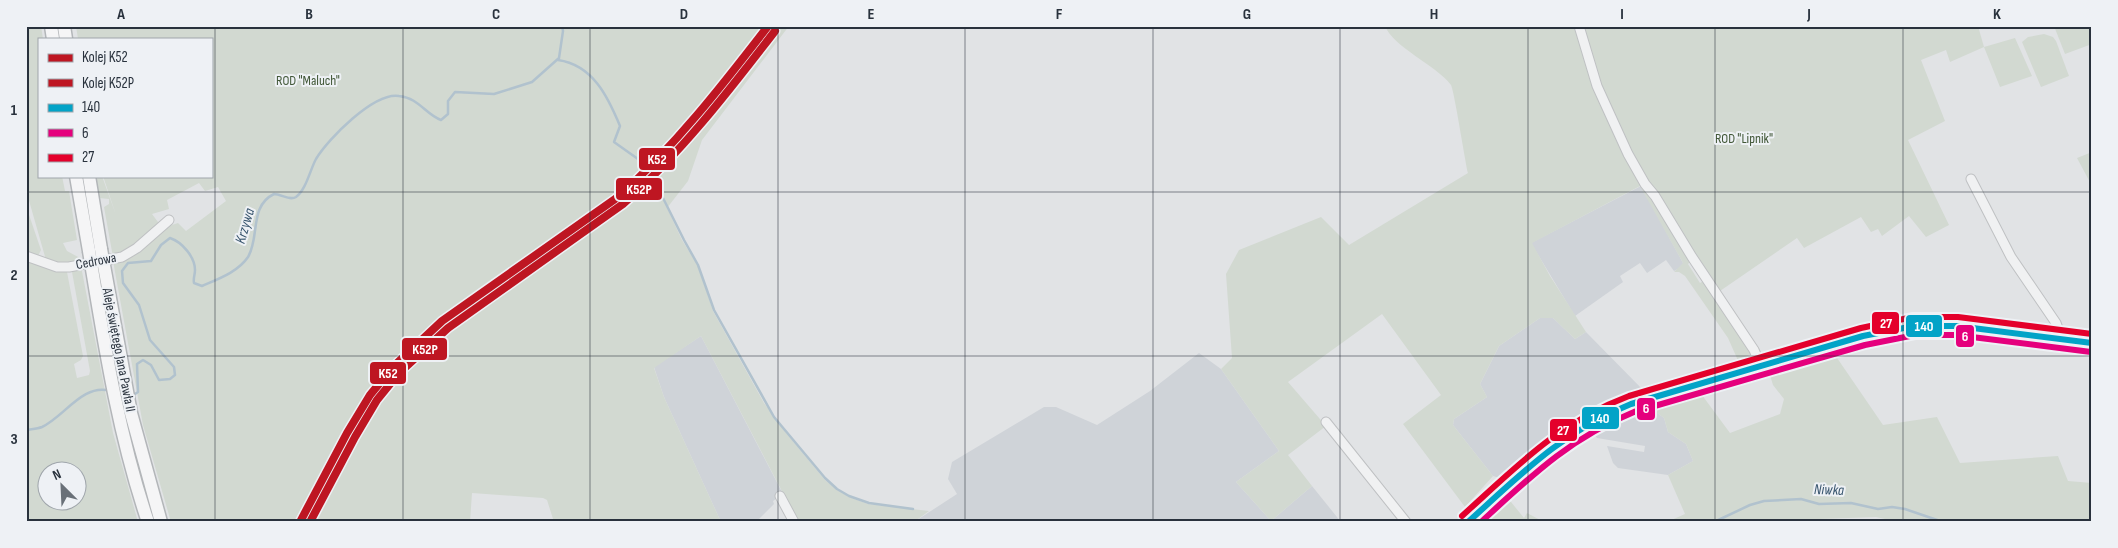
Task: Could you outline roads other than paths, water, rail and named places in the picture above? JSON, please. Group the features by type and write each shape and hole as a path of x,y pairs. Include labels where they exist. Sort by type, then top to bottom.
{"highway":[{"name":"Aleje świętego Jana Pawła II","path":"76,178 118,415 148,522"},
{"name":"Aleje świętego Jana Pawła II","path":"89,178 131,412 161,522"}],"main road":[{"path":"1468,522 1553,446 1579,427 1598,417 1631,404 1863,336 1914,326 1957,326 2092,343"}],"street":[{"path":"1579,26 1598,86 1628,154 1692,258 1754,350 1761,366"},
{"path":"1971,179 2011,257 2056,323 2062,339"},
{"name":"Cedrowa","path":"26,256 57,267 69,267 122,256 137,248 169,220"},
{"path":"1326,422 1406,522"},
{"path":"780,496 794,522"}],"waterway":[{"name":"Krzywa","path":"132,396 138,392 137,364 143,360 151,365 159,380 170,379 175,375 174,367 150,340 139,305 123,283 122,271 128,263 151,261 161,245 170,238 179,243 193,260 195,270 194,283 202,286 227,274 239,267 248,257 252,249 258,214 266,199 274,194 291,198 296,197 305,185 322,150 341,129 365,109 377,101 389,97 406,97 441,120 448,114 448,101 455,92 494,94 532,82 559,58 562,26"},
{"path":"558,60 581,68 598,84 620,126 614,142 645,164"},
{"path":"653,178 698,265 714,310 774,417 825,478 837,489 849,496 869,503 913,509"},
{"name":"Krzywa","path":"26,430 40,428 50,422 82,396 100,390 110,391"},
{"name":"Niwka","path":"1714,522 1750,505 1764,501 1801,499 1819,504 1851,503 1878,509 1892,507 1905,509 1943,522"}],"rail line":[{"name":"K52","path":"300,522 347,433 370,395 393,367 442,321 618,197 639,178 678,137 768,26"},
{"name":"K52P","path":"310,522 377,400 399,373 448,328 623,204 684,143 722,99 775,31"}],"park label":[{"name":"ROD \"Maluch\"","path":"308,80"},
{"name":"ROD \"Lipnik\"","path":"1744,138"}]}
